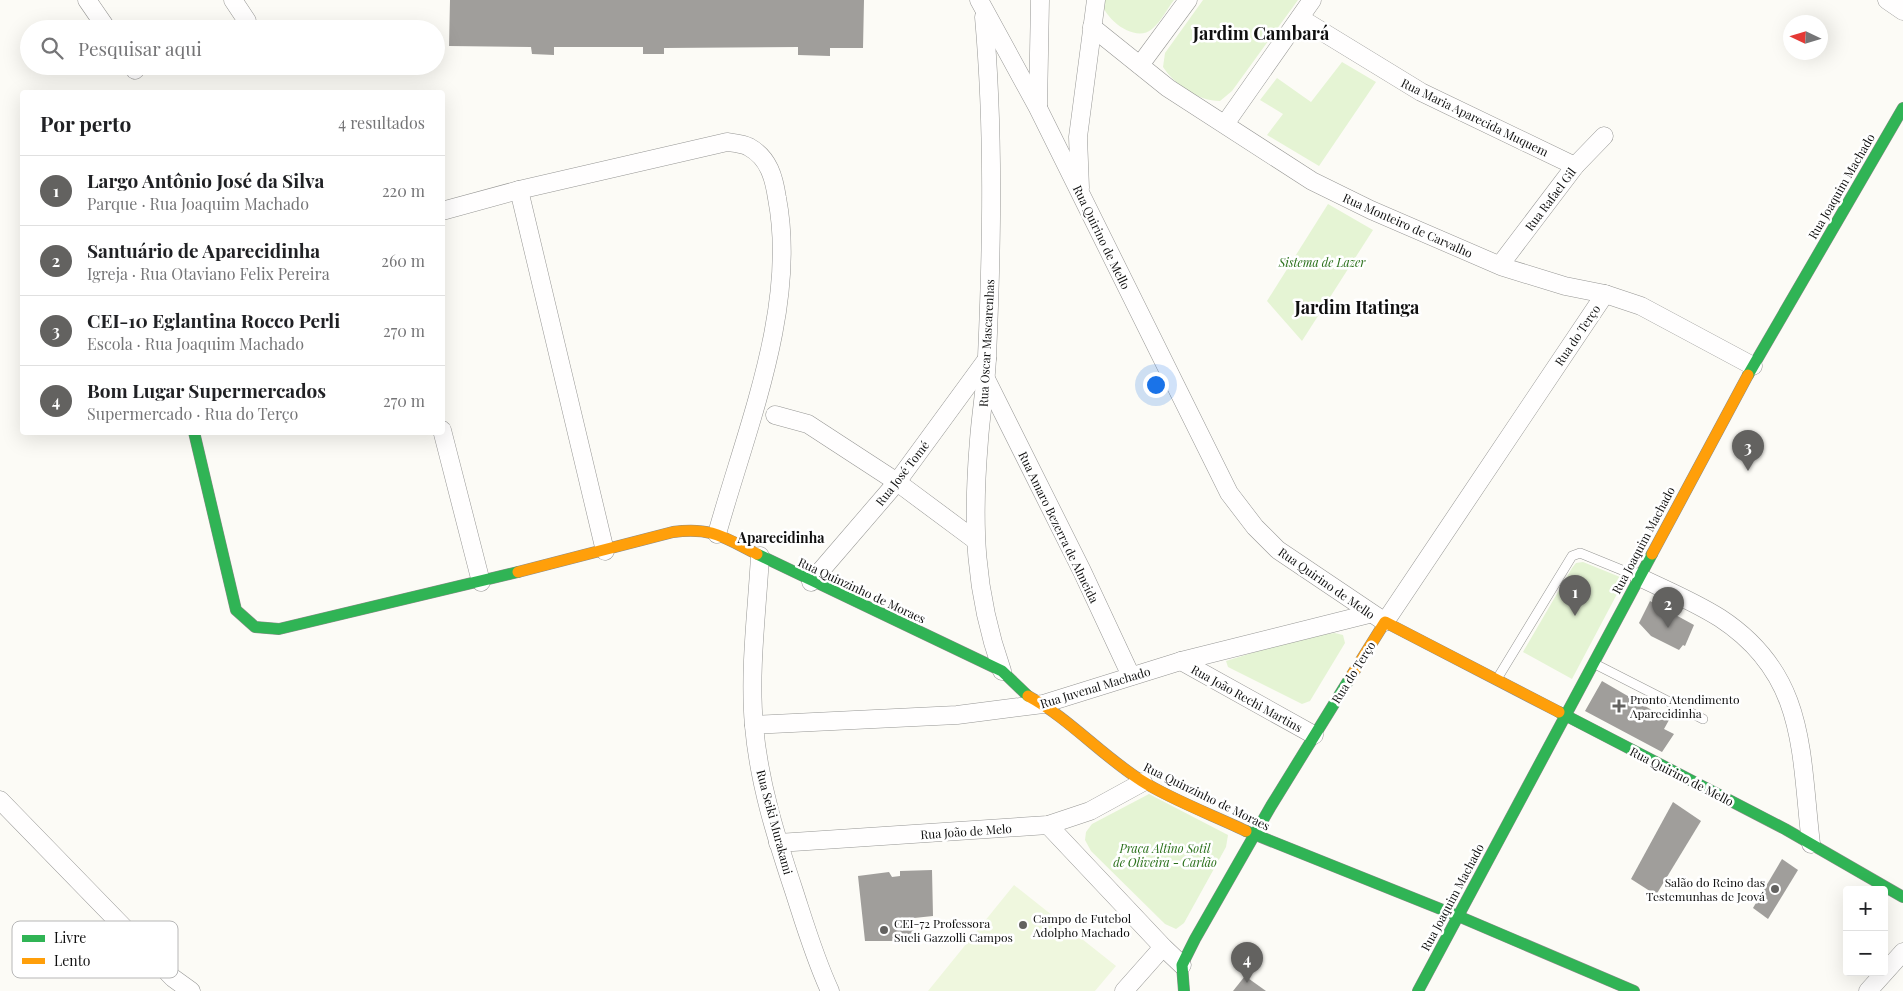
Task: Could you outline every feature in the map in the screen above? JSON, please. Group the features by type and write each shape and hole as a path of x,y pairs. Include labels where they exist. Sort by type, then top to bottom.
{"street":[{"path":"87,0 101,20"},
{"path":"233,0 246,20"},
{"path":"1038,108 1040,0"},
{"path":"1080,194 1078,137 1096,0"},
{"path":"1140,65 1188,0"},
{"path":"1225,124 1312,0"},
{"path":"1887,0 1903,11"},
{"name":"Rua Quirino de Mello","path":"981,6 1038,108 1229,494 1255,527 1278,550 1369,614 1811,844 1903,897"},
{"name":"Rua Oscar Mascarenhas","path":"981,6 988,63 990,167 987,358 979,439 974,540 987,623 1002,671"},
{"name":"Rua Maria Aparecida Muquem","path":"1300,18 1421,92 1575,166"},
{"name":"Rua Monteiro de Carvalho","path":"1092,27 1168,88 1312,181 1371,210 1500,265 1565,286 1605,294 1641,306 1753,366"},
{"name":"Rua Joaquim Machado","path":"1418,991 1592,663 1753,366 1903,108"},
{"name":"Rua Rafael Gil","path":"1500,265 1575,166 1604,136"},
{"path":"445,210 519,190 728,142 748,146 763,158 773,176 782,224 783,268 772,346 717,534"},
{"path":"519,190 604,550"},
{"name":"Rua do Terço","path":"1182,965 1254,835 1385,622 1605,294"},
{"name":"Rua José Tomé","path":"811,582 897,482 987,358"},
{"name":"Rua Amaro Bezerra de Almeida","path":"986,379 1082,571 1131,676"},
{"path":"775,414 808,424 897,482 974,540"},
{"name":"Rua Quinzinho de Moraes","path":"195,435 236,610 248,624 259,630 280,628 481,582 681,531 696,529 717,534 811,582 1002,671 1023,693 1043,704 1102,754 1143,782 1254,835 1458,916 1634,991"},
{"path":"443,435 481,582"},
{"name":"Rua Seiki Murakami","path":"760,556 754,667 754,725 760,772 778,843 818,966 830,991"},
{"path":"1639,577 1720,618 1749,640 1772,666 1787,692 1796,720 1811,844"},
{"name":"Rua Juvenal Machado","path":"754,725 957,715 1043,704 1181,661 1369,614"},
{"name":"Rua João Rechi Martins","path":"1181,661 1314,736"},
{"name":"Rua João de Melo","path":"778,843 1048,825 1090,811 1143,782"},
{"path":"0,800 118,921"},
{"path":"1048,825 1182,965 1184,991"},
{"path":"1124,991 1163,947"},
{"path":"1868,991 1903,952"},
{"path":"173,978 191,991"}],"lane":[{"path":"1496,681 1572,556 1576,553 1639,577"},
{"path":"1592,663 1703,719"}],"green space":[{"path":"1101,0 1174,0 1152,29 1145,33 1137,33 1121,27 1114,21 1107,14"},
{"path":"1203,0 1298,0 1232,91 1220,101 1204,98 1188,91 1174,80 1163,67 1165,53"},
{"path":"1342,62 1376,82 1319,166 1267,135 1283,114 1260,100 1277,78 1311,102"},
{"name":"Sistema de Lazer","path":"1328,204 1373,230 1302,341 1267,301"},
{"path":"1583,562 1625,579 1572,679 1523,652 1572,568 1576,563"},
{"path":"1335,633 1343,635 1345,643 1310,701 1302,704 1228,667 1226,661 1307,636"},
{"name":"Praça Altino Sotil de Oliveira - Carlão","path":"1149,794 1228,835 1226,847 1184,923 1176,929 1165,924 1091,851 1085,840 1086,832 1092,824"},
{"name":"Campo de Futebol Adolpho Machado","path":"1014,885 1116,966 1095,991 928,991"}],"building":[{"path":"450,0 864,0 863,48 830,48 830,56 798,55 798,47 664,48 664,54 643,54 643,47 554,47 554,55 532,54 531,47 449,46"},
{"path":"1650,601 1694,625 1685,646 1683,645 1679,650 1651,636 1639,623"},
{"path":"1602,681 1669,720 1664,729 1674,734 1662,752 1585,711"},
{"path":"1673,802 1701,821 1656,895 1631,879"},
{"name":"Salão do Reino das Testemunhas de Jeová","path":"1782,859 1798,870 1768,919 1753,908"},
{"path":"932,870 933,916 914,918 913,941 865,941 858,876 889,872 892,877 900,876 900,871"},
{"path":"1245,976 1266,991 1233,991"}],"traffic: fast":[{"path":"1748,375 1903,108"},
{"path":"195,435 236,610 255,627 279,629 518,572"},
{"path":"757,554 1002,671 1028,696"},
{"path":"1418,991 1652,554"},
{"path":"1184,991 1182,965 1195,939 1271,806 1350,678"},
{"path":"1559,712 1785,829 1903,897"},
{"path":"1246,831 1458,916 1634,991"}],"traffic: slow":[{"path":"1652,554 1748,375"},
{"path":"518,572 673,532 686,531 708,532 757,554"},
{"path":"1350,678 1385,622 1559,712"},
{"path":"1028,696 1072,726 1142,781 1179,801 1246,831"}],"place":[{"name":"CEI-10 Eglantina Rocco Perli","path":"1748,471"},
{"name":"Largo Antônio José da Silva","path":"1575,616"},
{"name":"Santuário de Aparecidinha","path":"1668,628"},
{"name":"Pronto Atendimento Aparecidinha","path":"1619,706"},
{"name":"Salão do Reino das Testemunhas de Jeová","path":"1775,889"},
{"name":"Campo de Futebol Adolpho Machado","path":"1023,925"},
{"name":"CEI-72 Professora Sueli Gazzolli Campos","path":"884,930"},
{"name":"Bom Lugar Supermercados","path":"1247,983"}],"district":[{"name":"Jardim Cambará","path":"1261,33"},
{"name":"Jardim Itatinga","path":"1357,307"},
{"name":"Aparecidinha","path":"781,537"}]}
